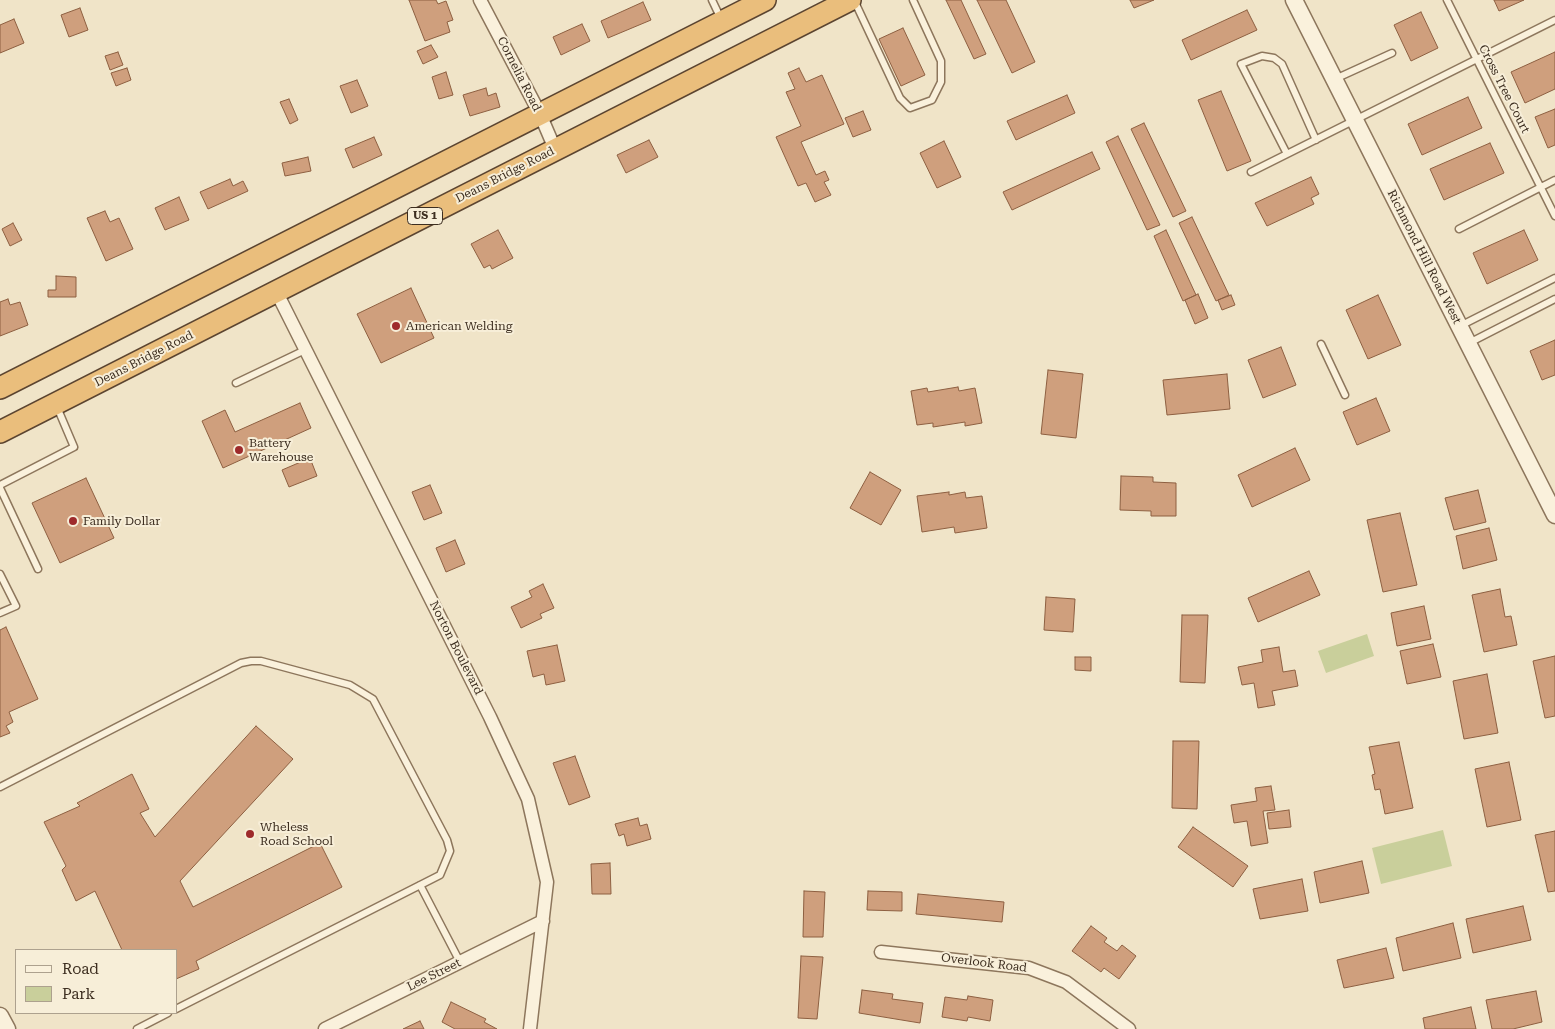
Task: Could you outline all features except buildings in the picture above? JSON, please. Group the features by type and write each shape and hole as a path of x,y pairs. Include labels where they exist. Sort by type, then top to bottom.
{"highway":[{"path":"0,388 765,0"},
{"name":"Deans Bridge Road","path":"0,432 850,0"}],"street":[{"name":"Cornelia Road","path":"480,0 540,114 555,150"},
{"name":"Richmond Hill Road West","path":"1294,0 1555,515"},
{"name":"Norton Boulevard","path":"276,291 486,708 528,799 547,882 530,1029"},
{"name":"Lee Street","path":"325,1029 543,921"},
{"name":"Overlook Road","path":"880,952 1029,968 1066,982 1129,1029"},
{"path":"0,1016 6,1029"}],"lane":[{"path":"712,0 723,21"},
{"path":"854,0 900,98 910,108 932,100 941,82 941,61 913,0"},
{"name":"Cross Tree Court","path":"1447,0 1555,216"},
{"path":"1251,172 1555,20"},
{"path":"1334,80 1392,53"},
{"path":"1287,154 1241,64 1262,56 1274,58 1282,64 1316,140"},
{"path":"1459,229 1555,180"},
{"path":"1459,327 1555,278"},
{"path":"1468,344 1555,299"},
{"path":"1321,344 1345,395"},
{"path":"236,383 305,350"},
{"path":"38,569 0,487 74,447 56,403"},
{"path":"0,574 16,606 0,614"},
{"path":"0,787 241,663 261,662 350,684 373,699 450,850 440,874 178,1008"},
{"path":"420,885 460,962"},
{"path":"136,1029 166,1014"}],"green space":[{"path":"1367,634 1374,656 1326,673 1318,651"},
{"path":"1443,830 1452,866 1381,884 1372,848"}],"place":[{"name":"American Welding","path":"396,326"},
{"name":"Battery Warehouse","path":"239,450"},
{"name":"Family Dollar","path":"73,521"},
{"name":"Wheless Road School","path":"250,834"}]}
